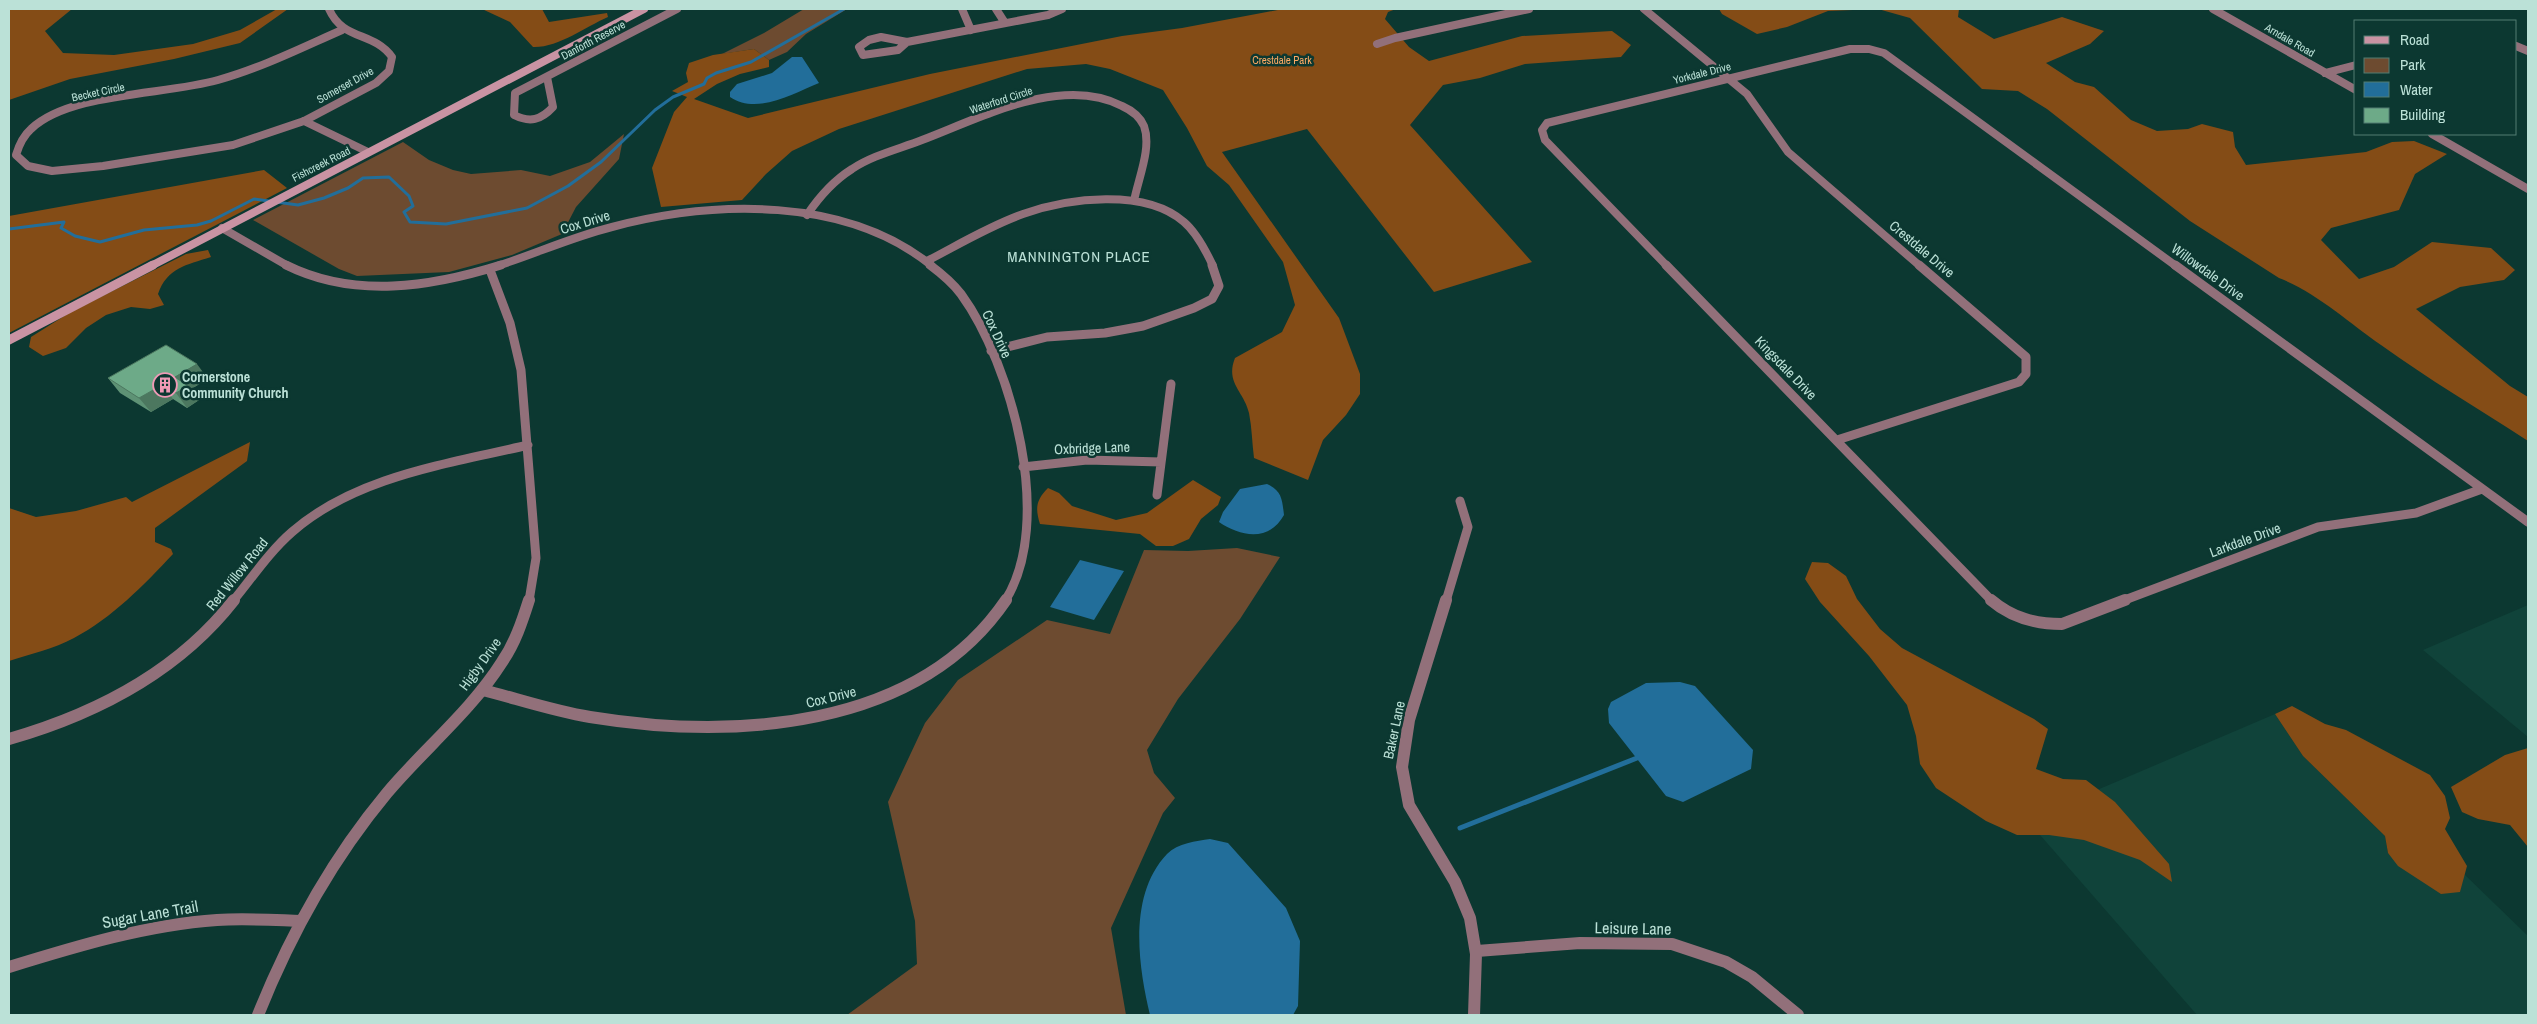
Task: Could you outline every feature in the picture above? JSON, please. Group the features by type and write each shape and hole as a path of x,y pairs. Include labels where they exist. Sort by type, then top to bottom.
{"main road":[{"name":"Fishcreek Road","path":"9,340 644,9"}],"street":[{"path":"329,9 333,19 342,30"},
{"name":"Danforth Reserve","path":"547,77 553,107 544,117 524,120 514,115 515,94 547,77 677,9"},
{"path":"962,9 971,30"},
{"path":"996,9 1005,23"},
{"path":"906,42 894,36 866,40 859,48 863,55 878,54 898,50 906,42 1048,15 1062,9"},
{"path":"1377,44 1395,38 1529,9"},
{"name":"Crestdale Drive","path":"1644,9 1729,78 1756,105 1775,137 1788,152 2020,350 2028,366 2026,377 2014,384 1837,440"},
{"name":"Arndale Road","path":"2213,9 2354,89"},
{"name":"Becket Circle","path":"304,121 233,145 103,166 52,171 28,166 16,155 21,140 37,124 74,107 216,81 272,61 342,30"},
{"name":"Somerset Drive","path":"304,121 376,83 389,71 392,57 383,46 342,30"},
{"name":"Yorkdale Drive","path":"1543,128 1556,119 1850,49 1869,49"},
{"name":"Willowdale Drive","path":"1869,49 1893,58 2528,522"},
{"path":"2325,73 2354,66"},
{"name":"Waterford Circle","path":"807,215 821,196 842,175 860,164 1007,108 1037,99 1071,95 1090,96 1116,102 1131,111 1144,126 1146,138 1134,201"},
{"path":"304,121 368,152"},
{"name":"Kingsdale Drive","path":"1543,128 1541,133 1545,140 1992,601 2021,619"},
{"path":"2434,135 2528,189"},
{"path":"928,261 1000,224 1035,211 1080,202 1134,201 1163,209 1184,222 1195,236 1219,280 1219,286 1212,299 1164,319 1124,331 1052,337 991,351"},
{"name":"Cox Drive","path":"222,228 306,274 330,282 370,286 403,286 460,278 490,270 575,238 645,220 722,211 755,210 807,215 867,230 897,243 928,261 960,292 991,351 1011,407 1023,467 1028,517 1027,542 1018,577 1006,599 987,625 965,647 942,665 912,683 880,698 846,710 783,721 719,726 666,726 585,717 482,690"},
{"name":"Higby Drive","path":"258,1015 301,921 348,846 386,794 482,690 502,664 527,614 534,586 536,558 524,388 516,348 490,270"},
{"path":"1157,495 1171,384"},
{"name":"Red Willow Road","path":"9,739 50,726 92,709 164,667 218,620 278,544 303,522 328,506 366,488 404,475 528,445"},
{"name":"Oxbridge Lane","path":"1023,467 1086,460 1162,462"},
{"name":"Larkdale Drive","path":"2021,619 2046,624 2062,624 2318,528 2416,513 2482,489"},
{"name":"Baker Lane","path":"1460,501 1468,527 1409,722 1401,760 1403,782 1409,808 1459,888 1471,918 1477,951 1474,1015"},
{"name":"Sugar Lane Trail","path":"9,967 108,937 152,928 220,920 301,921"},
{"name":"Leisure Lane","path":"1477,951 1580,943 1672,944 1700,951 1726,962 1752,977 1798,1015"}],"shaded area":[{"path":"2528,605 2528,737 2423,650"},
{"path":"2275,714 2303,756 2385,836 2388,853 2460,892 2464,874 2528,936 2528,1015 2197,1015 2027,820"}],"green space":[{"path":"9,9 72,9 45,31 63,53 114,55 193,44 240,30 277,9 288,9 240,43 174,59 70,79 9,100"},
{"path":"482,9 542,9 549,22 607,13 608,17 562,41 533,47 510,22"},
{"path":"804,9 847,9 806,34 787,52 769,60 754,49 722,54 764,33"},
{"name":"Crestdale Park","path":"1283,9 1396,9 1388,12 1385,19 1409,47 1429,61 1522,36 1612,31 1631,45 1621,57 1525,64 1480,78 1443,85 1410,125 1532,262 1434,292 1307,129 1222,152 1339,318 1360,374 1360,394 1346,415 1323,440 1308,480 1254,458 1247,405 1236,387 1232,374 1235,358 1282,332 1295,305 1283,262 1229,185 1207,166 1187,128 1163,90 1110,69 1086,64 1027,69 839,129 792,151 766,174 742,200 661,207 652,168 674,112 687,97 672,91 688,82 686,73 689,63 713,55 754,49 769,60 769,67 740,74 717,84 694,99 748,118 930,74 1122,36 1182,28"},
{"path":"1719,9 1878,9 1828,11 1787,27 1757,34 1722,14"},
{"path":"1878,9 1959,9 1958,17 1994,39 2062,17 2104,31 2090,44 2046,63 2075,82 2094,87 2131,120 2157,131 2188,129 2202,124 2233,132 2235,147 2246,165 2366,152 2392,142 2414,141 2447,154 2415,174 2399,210 2331,228 2321,240 2359,279 2394,267 2432,242 2491,248 2515,270 2504,280 2460,287 2416,309 2510,386 2528,397 2528,441 2417,370 2319,300 2279,278 2190,221 2047,109 2018,91 1982,89 1910,18"},
{"path":"624,134 619,159 576,207 562,234 512,255 449,272 357,276 339,269 253,220 403,142 429,160 453,170 471,174 521,170 550,176 590,162"},
{"path":"264,170 287,188 9,333 9,216"},
{"path":"208,250 211,257 178,269 167,278 158,294 164,305 150,309 131,307 106,315 86,328 66,348 43,356 29,347 31,337 69,313 186,254"},
{"path":"250,442 247,461 155,528 155,542 171,549 173,554 127,600 101,621 74,638 9,661 9,508 36,517 76,511 126,497 132,502"},
{"path":"1193,480 1221,497 1218,505 1201,519 1189,539 1173,546 1156,546 1140,534 1040,524 1038,518 1039,500 1048,488 1059,493 1072,506 1116,520 1147,513"},
{"path":"1237,548 1280,557 1240,619 1178,699 1147,750 1154,773 1175,798 1163,813 1111,928 1126,1015 847,1015 917,964 915,921 888,802 925,723 958,680 1047,620 1110,634 1144,550 1188,551"},
{"path":"1812,562 1828,563 1846,576 1857,599 1880,629 1902,648 2034,719 2048,729 2036,769 2063,779 2086,780 2115,802 2169,864 2172,882 2140,860 2084,840 2049,835 2017,835 1986,821 1936,788 1920,764 1916,736 1907,705 1869,656 1820,602 1805,579"},
{"path":"2292,706 2325,724 2346,730 2430,775 2445,796 2450,818 2445,829 2467,866 2460,892 2441,894 2398,866 2388,853 2385,836 2303,756 2275,714"},
{"path":"2528,748 2528,847 2510,825 2478,819 2462,812 2451,787 2505,755"}],"water":[{"path":"792,57 802,57 819,83 786,97 763,103 740,102 730,97 730,92 737,84 772,73"},
{"path":"1267,484 1276,490 1280,496 1284,515 1271,530 1263,533 1245,533 1236,531 1219,522 1223,512 1240,489"},
{"path":"1080,560 1124,571 1094,620 1050,607"},
{"path":"1680,682 1695,686 1753,750 1751,769 1683,802 1666,796 1609,723 1608,709 1611,702 1646,683"},
{"path":"1210,839 1228,843 1286,908 1300,941 1298,1006 1293,1015 1150,1015 1142,975 1139,931 1146,889 1155,871 1171,850 1187,843"}],"building":[{"path":"166,345 197,364 175,377 188,386 176,393 162,385 139,398 108,378"}],"waterway":[{"path":"9,229 64,222 61,228 75,236 100,242 144,230 197,225 211,221 254,199 298,205 324,198 348,188 363,178 389,177 409,196 413,206 404,212 410,222 446,224 527,208 568,186 601,162 655,110 673,97 704,84 707,78 716,73 751,62 844,9"},
{"path":"1460,828 1637,758"}],"place":[{"name":"Cornerstone Community Church","path":"165,385"}],"district":[{"name":"MANNINGTON PLACE","path":"1079,257"}]}
